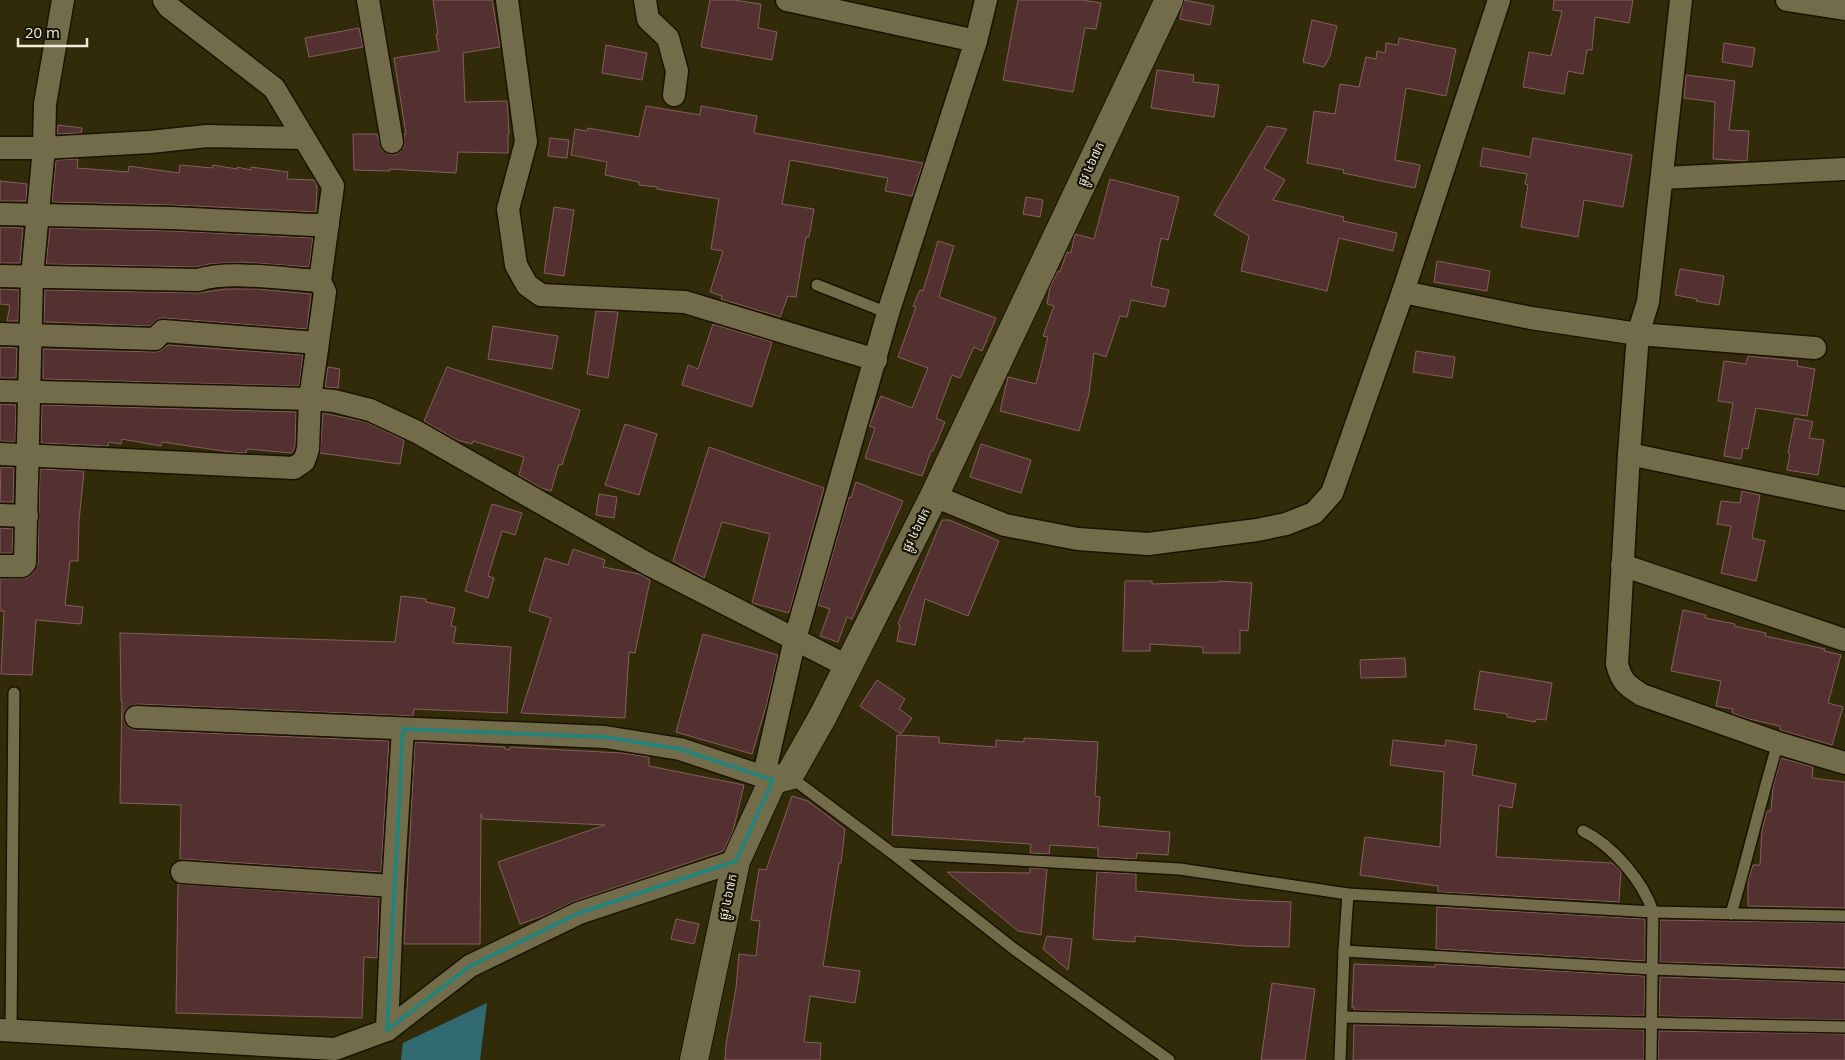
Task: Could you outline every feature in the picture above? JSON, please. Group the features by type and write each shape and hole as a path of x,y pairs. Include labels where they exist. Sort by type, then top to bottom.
{"street":[{"path":"0,566 22,566 25,563 32,276 44,148 45,104 62,0"},
{"path":"0,454 294,468 304,461 308,449 310,399 325,292 320,282 333,186 274,88 169,7 164,0"},
{"path":"368,0 392,142"},
{"path":"507,0 526,142 508,209 516,265 527,285 541,295 685,302 876,360"},
{"path":"645,0 648,19 668,38 677,71 674,95"},
{"path":"787,0 976,42"},
{"path":"781,778 766,766 795,639 888,313 976,42 986,0"},
{"name":"ផ្លូវ ៤៦៧ក","path":"694,1060 736,861 781,778 823,716 934,496 1169,0"},
{"path":"934,496 1005,525 1078,538 1148,544 1257,530 1286,524 1314,513 1332,493 1403,292 1499,0"},
{"path":"1681,0 1648,302 1638,334 1622,566 1617,664 1620,678 1642,695 1778,743 1845,763"},
{"path":"1787,0 1845,10"},
{"path":"0,148 44,148 150,142 207,136 303,138"},
{"path":"1662,178 1845,169"},
{"path":"0,214 328,224"},
{"path":"0,276 198,280 208,277 257,276 320,282"},
{"path":"1403,292 1531,318 1638,334 1815,348"},
{"path":"0,334 155,339 163,331 317,343"},
{"path":"0,391 310,399 334,401 370,410 417,432 648,564 847,666"},
{"path":"1629,454 1845,499"},
{"path":"0,515 27,516"},
{"path":"1622,566 1845,640"},
{"path":"136,717 605,737 680,749 781,778"},
{"path":"387,1030 393,886 403,729"},
{"path":"6,1030 334,1055 387,1030 470,966 579,913 736,861"},
{"path":"182,872 393,886"}],"lane":[{"path":"816,285 888,313"},
{"path":"6,1030 14,692"},
{"path":"1731,914 1778,743"},
{"path":"781,778 892,853 1014,949 1169,1060"},
{"path":"1583,831 1595,837 1613,852 1649,900 1653,912 1651,1060"},
{"path":"892,853 1180,869 1348,894 1653,912 1845,916"},
{"path":"1340,1060 1348,894"},
{"path":"1344,951 1651,969 1845,976"},
{"path":"1342,1017 1845,1027"}],"highlighted area":[{"path":"403,729 605,737 680,749 773,780 736,861 579,913 470,966 387,1030"}],"water":[{"path":"487,1003 480,1060 401,1060 403,1043"}],"building":[{"path":"433,0 492,0 500,47 463,53 465,102 507,101 508,153 458,152 456,173 390,169 390,171 354,170 353,134 377,134 382,150 388,154 395,155 404,147 404,134 406,134 394,58 439,51"},
{"path":"710,0 733,0 761,4 758,28 777,32 772,60 701,47"},
{"path":"1018,0 1082,0 1101,3 1096,29 1085,28 1073,92 1003,80"},
{"path":"1184,0 1214,6 1210,25 1180,19"},
{"path":"1554,0 1633,0 1629,23 1595,17 1592,50 1587,50 1583,74 1568,71 1564,94 1523,87 1529,52 1551,56 1562,11 1553,10"},
{"path":"1312,20 1337,26 1330,56 1324,67 1303,62"},
{"path":"359,28 363,47 309,57 305,38"},
{"path":"1399,38 1456,49 1446,96 1406,88 1395,160 1420,165 1415,188 1343,173 1344,170 1307,163 1314,111 1335,114 1340,84 1359,87 1366,57 1376,59 1377,51 1385,53 1386,43 1398,45"},
{"path":"1724,43 1755,48 1752,67 1722,62"},
{"path":"606,45 647,53 642,80 602,73"},
{"path":"1157,70 1194,75 1193,82 1219,85 1214,117 1151,108"},
{"path":"1686,75 1735,81 1729,130 1749,131 1747,161 1713,159 1715,102 1684,98"},
{"path":"646,106 700,115 701,106 757,116 754,133 923,163 912,196 885,191 888,178 790,160 782,204 814,209 809,237 806,237 796,297 788,296 780,317 721,299 722,296 710,292 723,251 711,249 719,199 657,189 657,187 639,185 639,182 605,175 607,162 571,155 575,129 587,131 588,128 639,137"},
{"path":"58,125 82,128 81,133 57,134"},
{"path":"1267,126 1287,129 1264,168 1285,180 1273,200 1344,217 1343,221 1397,233 1393,251 1339,238 1327,291 1241,271 1249,236 1214,215"},
{"path":"550,138 569,140 567,158 548,156"},
{"path":"1533,138 1632,155 1623,207 1584,200 1578,237 1521,227 1528,185 1525,184 1527,174 1480,166 1483,148 1530,157"},
{"path":"78,159 77,168 128,172 129,166 179,173 180,165 212,168 213,165 237,169 237,167 251,170 251,167 288,172 287,179 314,180 317,185 316,212 172,205 52,202 56,160"},
{"path":"1110,179 1179,197 1168,240 1161,238 1151,286 1169,290 1165,307 1131,300 1127,317 1120,316 1106,357 1094,353 1089,394 1079,431 1000,411 1008,377 1036,384 1048,337 1043,336 1054,306 1047,304 1050,287 1058,271 1060,272 1067,252 1071,253 1075,234 1094,239"},
{"path":"0,181 27,184 26,201 0,201"},
{"path":"1026,197 1043,200 1040,217 1023,214"},
{"path":"554,207 574,210 564,276 544,273"},
{"path":"0,227 23,228 20,263 0,263"},
{"path":"50,228 172,231 313,238 309,267 242,262 209,264 197,267 46,264"},
{"path":"938,241 954,246 939,297 996,318 982,351 974,347 960,378 952,375 936,418 945,422 933,451 931,451 922,476 865,458 875,428 869,426 881,396 912,408 928,368 898,357 916,307 913,306 920,290 923,291"},
{"path":"1437,261 1490,271 1487,291 1434,282"},
{"path":"1680,269 1724,276 1719,305 1675,295"},
{"path":"0,289 19,290 18,321 7,321 10,305 0,304"},
{"path":"226,289 257,289 311,294 307,329 164,318 158,319 150,326 44,322 45,290 198,293"},
{"path":"596,311 618,312 608,378 587,374"},
{"path":"713,324 772,342 752,407 682,385 688,365 698,369"},
{"path":"493,326 558,336 552,369 488,359"},
{"path":"168,345 303,355 299,386 43,379 43,349 155,352"},
{"path":"0,347 17,348 16,378 0,378"},
{"path":"1416,351 1455,357 1452,378 1413,372"},
{"path":"1748,356 1798,361 1797,366 1815,369 1807,416 1756,408 1748,449 1743,448 1741,459 1724,456 1733,403 1718,401 1724,361 1746,364"},
{"path":"328,367 340,369 338,388 325,387"},
{"path":"447,367 580,410 562,465 559,464 551,491 541,488 519,475 524,457 473,441 472,444 457,440 424,421"},
{"path":"0,404 16,405 15,442 0,441"},
{"path":"42,405 296,412 295,447 292,453 247,449 246,453 162,442 161,446 122,439 121,444 109,442 108,446 41,443"},
{"path":"323,413 366,422 404,440 400,464 320,453"},
{"path":"1795,418 1813,422 1809,438 1824,440 1818,475 1787,470 1790,454 1788,453"},
{"path":"625,424 657,434 639,495 605,485"},
{"path":"981,444 1031,460 1021,493 970,477"},
{"path":"709,447 824,488 789,613 752,603 770,534 722,522 704,578 673,561"},
{"path":"1,467 14,468 13,502 0,502"},
{"path":"40,469 84,471 79,521 78,561 70,561 65,605 83,607 81,624 36,620 32,675 1,674 4,611 0,611 0,579 27,578 34,572 38,564"},
{"path":"856,482 903,501 852,619 847,617 838,642 820,636 830,609 818,605 849,497 851,498"},
{"path":"1742,491 1760,495 1752,538 1765,541 1756,581 1721,573 1731,526 1717,524 1721,501 1740,503"},
{"path":"599,494 617,497 614,518 596,515"},
{"path":"492,504 522,513 515,535 502,531 488,576 494,578 488,598 465,591"},
{"path":"942,520 949,520 999,541 968,616 925,599 915,645 897,641 900,625 898,624"},
{"path":"0,528 13,529 12,553 0,553"},
{"path":"573,549 605,560 603,567 640,574 650,580 635,653 629,652 625,718 521,713 551,618 529,611 545,558 568,565"},
{"path":"1125,581 1152,581 1152,584 1219,581 1252,583 1248,631 1240,630 1240,653 1203,653 1203,647 1150,644 1150,651 1123,651"},
{"path":"401,596 426,599 426,602 455,608 451,626 456,627 453,643 511,647 507,713 414,709 413,716 137,704 125,710 123,716 129,728 135,730 389,741 381,872 180,859 181,805 120,803 122,701 120,633 395,642"},
{"path":"1683,610 1706,615 1705,618 1766,633 1765,636 1825,649 1824,651 1841,655 1828,703 1843,707 1832,745 1780,730 1780,726 1732,713 1733,709 1716,706 1721,681 1671,671"},
{"path":"703,634 778,655 767,703 752,754 676,732"},
{"path":"1405,658 1406,677 1361,678 1360,660"},
{"path":"1480,671 1552,683 1546,720 1536,719 1535,722 1507,717 1507,714 1474,709"},
{"path":"877,680 905,699 899,709 912,718 901,734 860,706"},
{"path":"897,735 939,737 939,743 996,747 996,740 1024,742 1024,738 1098,742 1095,796 1100,797 1098,826 1170,832 1168,855 1137,853 1136,859 1098,857 1098,848 1050,845 1049,854 1030,853 1031,844 892,835"},
{"path":"1393,740 1445,746 1446,740 1477,745 1472,775 1516,784 1512,808 1499,805 1496,857 1612,863 1621,871 1619,902 1438,892 1438,886 1360,875 1365,837 1440,847 1444,772 1390,765"},
{"path":"415,742 505,747 505,749 510,750 510,747 622,753 649,757 649,766 744,785 733,831 723,851 575,901 520,924 498,862 605,825 483,819 481,814 480,944 404,944"},
{"path":"1781,758 1813,767 1812,778 1845,782 1845,908 1748,906 1748,881 1753,865 1760,865 1762,830 1767,811 1771,811 1773,787"},
{"path":"792,796 808,801 845,829 823,966 860,971 855,1003 810,996 804,1042 821,1043 820,1060 725,1060 739,954 756,956 760,921 751,920 759,869 766,870"},
{"path":"1030,868 1047,869 1041,935 1018,931 947,872 1030,873"},
{"path":"1097,872 1136,874 1136,891 1291,902 1289,947 1245,946 1135,936 1135,942 1093,939"},
{"path":"178,884 379,898 377,958 364,957 362,1018 176,1013"},
{"path":"1437,907 1645,919 1645,961 1436,949"},
{"path":"676,919 699,924 694,944 671,939"},
{"path":"1660,920 1845,923 1845,968 1660,962"},
{"path":"1047,936 1072,939 1068,970 1043,949"},
{"path":"1354,964 1435,967 1435,964 1645,976 1644,1016 1354,1010 1354,1007 1352,1007"},
{"path":"1660,977 1845,983 1845,1020 1659,1016"},
{"path":"1272,983 1315,989 1305,1060 1261,1060"},
{"path":"1354,1025 1644,1030 1644,1060 1353,1060"},
{"path":"1659,1031 1845,1034 1845,1060 1658,1060"}]}
